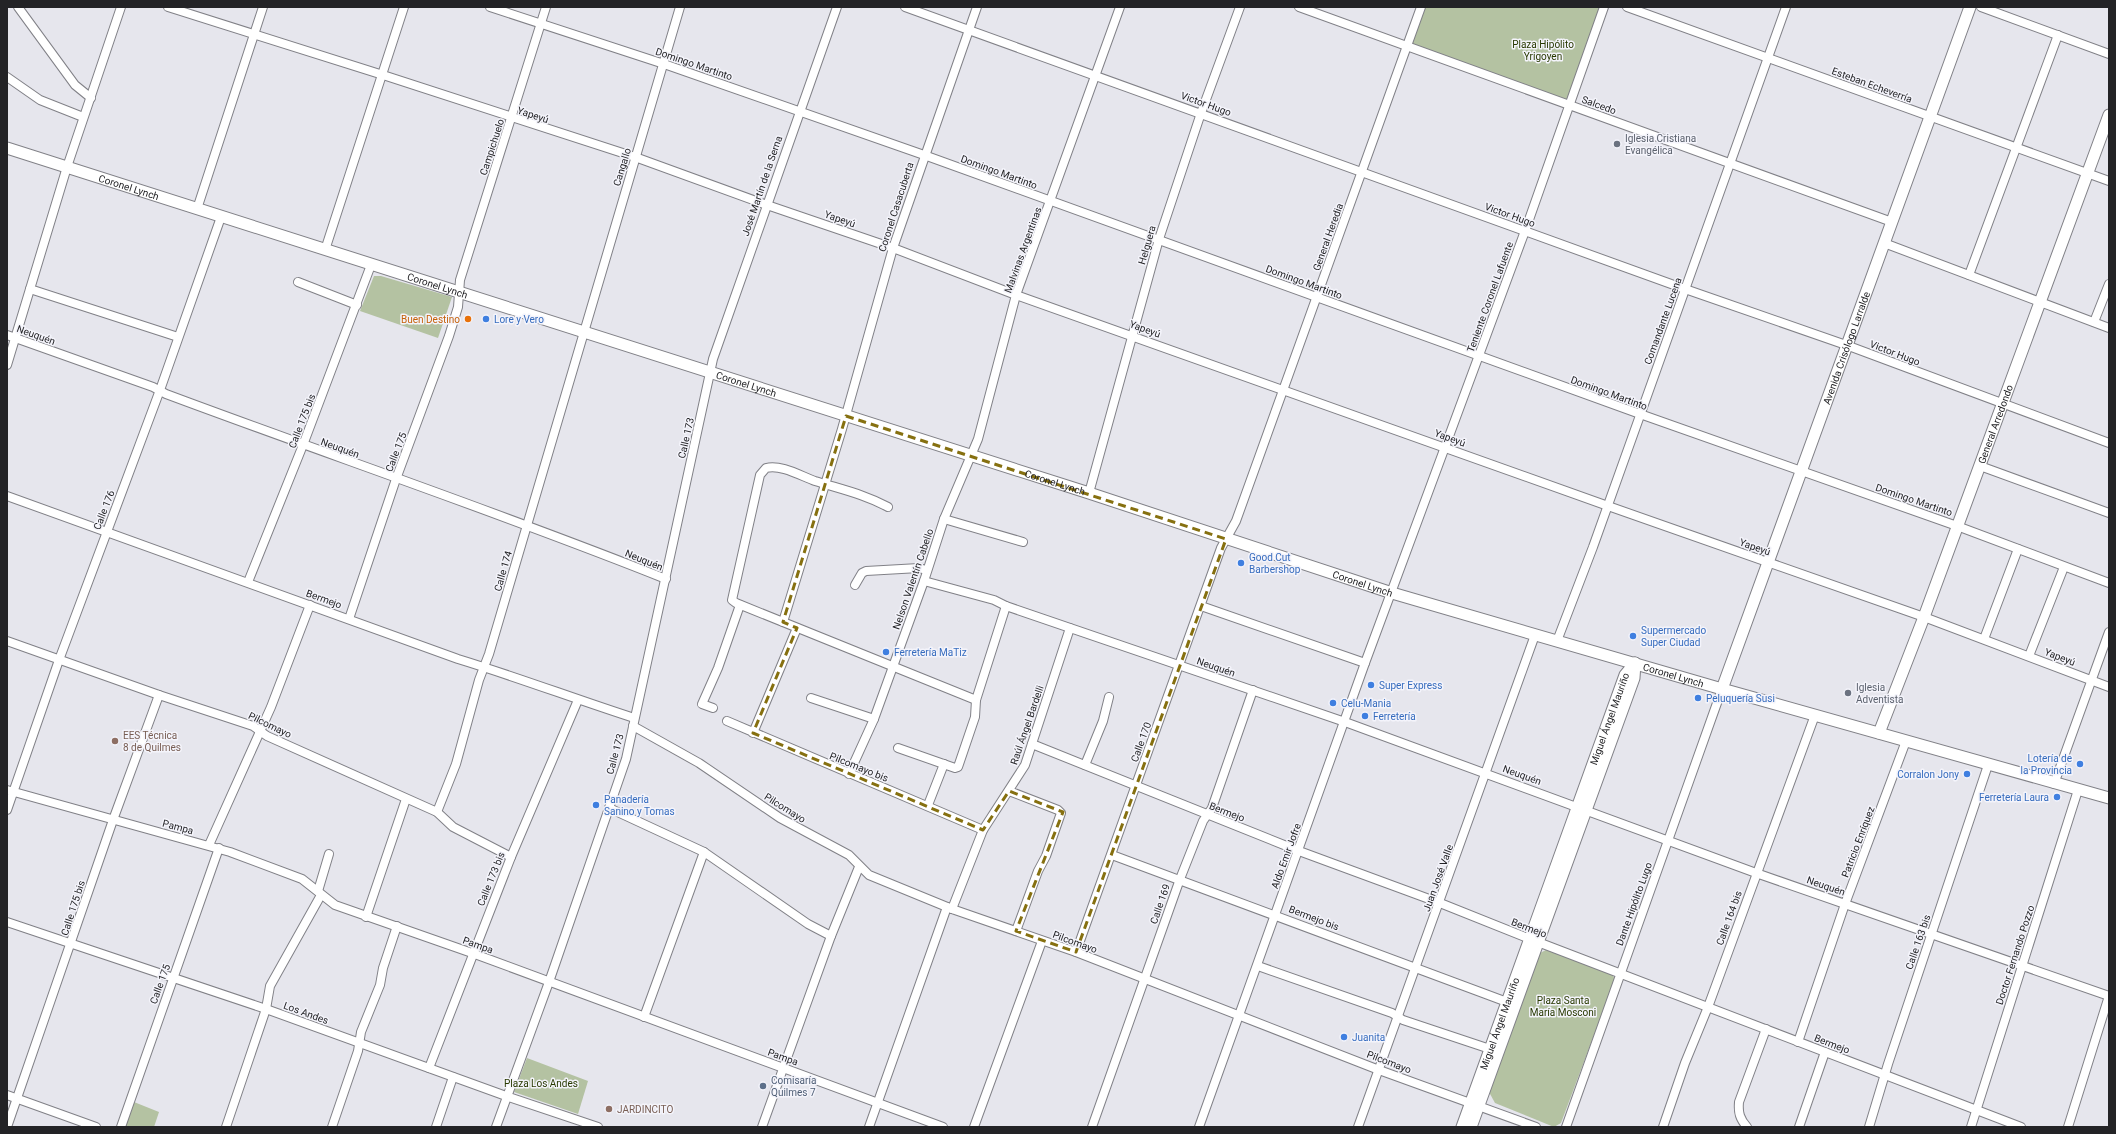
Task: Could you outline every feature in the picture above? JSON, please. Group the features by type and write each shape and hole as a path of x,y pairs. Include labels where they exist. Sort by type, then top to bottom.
{"main road":[{"name":"Avenida Crisólogo Larralde","path":"1722,689 1970,7"},
{"name":"General Arredondo","path":"1879,733 1980,466 2109,115"},
{"name":"Coronel Lynch","path":"7,148 459,292 710,374 1089,493 1392,593 2054,784 2109,798"},
{"name":"Miguel Ángel Mauriño","path":"1462,1127 1475,1105 1582,809 1625,675 1635,663"},
{"name":"Miguel Ángel Mauriño","path":"1471,1127 1475,1105 1490,1049 1507,1002 1534,941"}],"street":[{"path":"18,7 75,85 91,98"},
{"path":"7,365 11,337 30,289 67,167 121,7"},
{"name":"Yapeyú","path":"168,7 383,74 512,118 635,157 767,206 893,248 1016,295 1132,335 1608,506 1924,616 2109,687"},
{"path":"197,209 263,7"},
{"path":"325,250 404,7"},
{"name":"Domingo Martinto","path":"490,7 664,64 924,155 1640,414 1957,526 2109,583"},
{"name":"Campichuelo","path":"459,292 460,280 546,7"},
{"name":"Cangallo","path":"583,333 680,7"},
{"name":"José Martín de la Serna","path":"710,374 713,359 837,7"},
{"name":"Victor Hugo","path":"904,7 1686,289 1846,345 2109,443"},
{"name":"Coronel Casacuberta","path":"783,622 846,416 893,248 924,155 977,7"},
{"name":"Malvinas Argentinas","path":"971,457 978,440 1016,295 1051,202 1120,7"},
{"name":"Helguera","path":"1089,493 1159,239 1201,113 1240,7"},
{"name":"Salcedo","path":"1299,7 1892,222"},
{"name":"General Heredia","path":"1226,539 1236,521 1421,7"},
{"name":"Teniente Coronel Lafuente","path":"1392,593 1525,231 1568,105 1604,7"},
{"name":"Esteban Echeverría","path":"1627,7 2109,181"},
{"name":"Comandante Lucena","path":"1557,641 1608,506 1786,7"},
{"path":"1981,7 2109,54"},
{"path":"1968,275 2058,35"},
{"path":"7,77 40,100 84,116"},
{"name":"Calle 176","path":"7,810 10,791 160,390 221,217"},
{"path":"1884,244 2109,328"},
{"name":"Calle 175 bis","path":"248,582 303,445 371,265"},
{"path":"298,282 357,305"},
{"path":"2094,322 2109,284"},
{"path":"30,289 178,337"},
{"name":"Calle 175","path":"349,619 396,479 449,336 458,307 459,292"},
{"name":"Calle 174","path":"437,812 456,764 479,680 527,525 583,333"},
{"name":"Neuquén","path":"11,337 160,390 396,479 527,525 666,579"},
{"name":"Calle 173","path":"496,1127 506,1096 550,982 626,759 710,374"},
{"name":"Nelson Valentín Cabello","path":"848,774 874,719 924,581 926,570 944,518 971,457"},
{"path":"1980,466 2109,514"},
{"path":"888,507 872,499 776,467 766,468 760,475 732,600 740,605 976,700"},
{"name":"Bermejo","path":"7,496 578,700 634,722"},
{"path":"944,518 1023,542"},
{"name":"Calle 170","path":"1076,952 1221,548 1226,539"},
{"path":"1984,639 2018,549"},
{"path":"2029,656 2064,567"},
{"path":"855,586 862,573 866,570 919,568 926,570"},
{"name":"Neuquén","path":"924,581 994,600 1006,606 1345,722 1756,873 1932,933 2022,967 2109,996"},
{"name":"Aldo Emir Jofre","path":"1199,1127 1258,966 1365,662 1392,593"},
{"path":"209,845 259,729 271,707 310,605"},
{"path":"713,708 702,704 718,668 740,605"},
{"path":"898,748 955,768 958,767 975,717 976,700 1006,606"},
{"path":"1201,606 1365,662"},
{"path":"754,733 797,628"},
{"name":"Raúl Ángel Bardelli","path":"869,1127 949,908 983,830 1025,765 1070,628"},
{"path":"2054,784 2109,632"},
{"name":"Juan José Valle","path":"1358,1127 1397,1016 1487,773 1535,635"},
{"name":"Pilcomayo","path":"7,641 259,729 267,736 437,812 453,827 510,857"},
{"name":"Dante Hipólito Lugo","path":"1566,1127 1722,689"},
{"name":"Calle 169","path":"1092,1127 1180,879 1203,820 1212,808 1253,690"},
{"name":"Calle 175 bis","path":"7,1127 72,943 113,820 159,695"},
{"path":"1085,765 1103,721 1109,697"},
{"path":"811,698 874,719"},
{"name":"Calle 173 bis","path":"429,1068 510,857 578,700"},
{"name":"Calle 164 bis","path":"1663,1127 1685,1063 1708,1007 1815,715"},
{"name":"Pilcomayo","path":"634,722 699,763 780,818 849,856 869,876 949,908 1076,952 1379,1070 1536,1127"},
{"name":"Pilcomayo bis","path":"727,722 848,774 928,805 983,830"},
{"name":"Patricio Enríquez","path":"1798,1042 1845,904 1906,741"},
{"name":"Bermejo","path":"1032,744 1299,851 1440,903 1534,941 2021,1127"},
{"path":"928,805 944,764"},
{"name":"Calle 163 bis","path":"1869,1127 1988,765"},
{"name":"Doctor Fernando Pozzo","path":"1971,1127 2078,790"},
{"name":"Pampa","path":"10,791 219,848 302,879 331,903 366,917 397,926 472,953 944,1127"},
{"path":"1009,791 1058,810 1061,813 1046,856 1038,871 1016,931"},
{"path":"366,917 406,799"},
{"path":"609,808 704,852 808,924 831,936"},
{"name":"Calle 175","path":"120,1127 219,848"},
{"path":"644,1017 704,852"},
{"path":"226,1127 266,1009 274,978 319,893 329,854"},
{"name":"Bermejo bis","path":"1112,855 1180,879 1507,1002"},
{"path":"762,1127 831,936 859,867"},
{"name":"Los Andes","path":"7,922 266,1009 506,1096 598,1127"},
{"path":"332,1127 358,1051 360,1032 380,985 383,968 397,926"},
{"path":"974,1127 1042,940"},
{"path":"1258,966 1490,1049"},
{"path":"2068,1127 2109,996"},
{"path":"1747,1127 1740,1118 1738,1112 1739,1102 1766,1029"},
{"path":"1799,1127 1825,1052"},
{"path":"436,1127 454,1077"},
{"path":"7,1096 96,1127"}],"highlighted area":[{"path":"846,416 1226,539 1076,952 1016,931 1063,812 1009,791 983,830 753,733 797,628 783,622"}],"green space":[{"name":"Plaza Hipólito Yrigoyen","path":"1421,7 1604,7 1568,105 1406,46"},
{"path":"374,276 381,276 452,297 438,338 360,311"},
{"name":"Plaza Santa María Mosconi","path":"1546,950 1611,973 1615,979 1561,1123 1554,1127 1495,1103 1489,1092 1540,953"},
{"name":"Plaza Los Andes","path":"527,1058 588,1081 578,1114 514,1092"},
{"path":"134,1102 159,1112 154,1127 125,1127"}],"place":[{"name":"Iglesia Cristiana Evangélica","path":"1617,144"},
{"name":"Buen Destino","path":"468,319"},
{"name":"Lore y Vero","path":"486,319"},
{"name":"Good Cut Barbershop","path":"1241,563"},
{"name":"Supermercado Super Ciudad","path":"1633,636"},
{"name":"Ferretería MaTiz","path":"886,652"},
{"name":"Super Express","path":"1371,685"},
{"name":"Iglesia Adventista","path":"1848,693"},
{"name":"Peluquería Susi","path":"1698,698"},
{"name":"Celu-Mania","path":"1333,703"},
{"name":"Ferretería","path":"1365,716"},
{"name":"EES Técnica 8 de Quilmes","path":"115,741"},
{"name":"Lotería de la Provincia","path":"2080,764"},
{"name":"Corralon Jony","path":"1967,774"},
{"name":"Ferretería Laura","path":"2057,797"},
{"name":"Panadería Sanino y Tomas","path":"596,805"},
{"name":"Juanita","path":"1344,1037"},
{"name":"Comisaría Quilmes 7","path":"763,1086"},
{"name":"JARDINCITO","path":"609,1109"}]}
